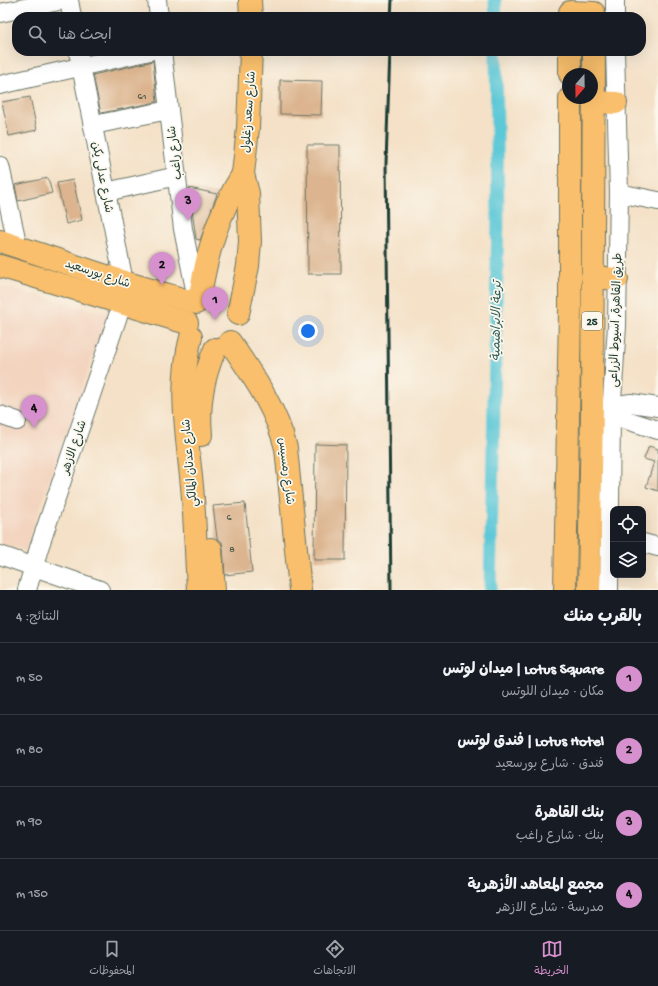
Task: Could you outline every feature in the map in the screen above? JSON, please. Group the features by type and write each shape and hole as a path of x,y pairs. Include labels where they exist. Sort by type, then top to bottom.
{"main road":[{"path":"250,0 251,12"},
{"path":"570,10 599,12"},
{"name":"شارع سعد زغلول","path":"238,314 248,266 250,241 248,193 243,174 249,114 251,56"},
{"path":"570,56 570,68"},
{"name":"طريق القاهرة, اسيوط الزراعى","path":"594,56 594,68"},
{"path":"598,102 616,103"},
{"name":"25","path":"566,590 570,309 570,104"},
{"name":"طريق القاهرة, اسيوط الزراعى","path":"589,590 604,531 605,410 592,277 593,104"},
{"name":"شارع سعد زغلول","path":"198,302 214,231 223,209 243,174"},
{"name":"شارع بورسعيد","path":"9,244 124,282 198,302"},
{"name":"شارع بورسعيد","path":"0,266 122,304 189,330"},
{"path":"592,277 617,279"},
{"path":"214,297 222,299 229,302 238,314 239,320 237,332 222,345 201,346 189,330 191,309 198,302 214,297"},
{"name":"شارع عدنان المالكي","path":"189,330 184,398 193,501 198,590"},
{"name":"شارع عدنان المالكي","path":"214,590 199,412 203,380 222,345"},
{"name":"شارع رمسيس","path":"222,345 270,404 282,433 286,448 300,590"}],"street":[{"path":"0,13 64,0"},
{"path":"69,0 71,12"},
{"path":"157,0 158,12"},
{"path":"599,12 615,0"},
{"path":"0,85 80,58 100,56"},
{"name":"شارع راغب","path":"163,56 186,250 198,302"},
{"name":"طريق القاهرة, اسيوط الزراعى","path":"605,410 617,326 619,193 615,56"},
{"name":"شارع عدلى يكن","path":"80,58 124,282 122,304"},
{"path":"93,125 169,110"},
{"path":"0,166 9,244"},
{"path":"106,192 177,176"},
{"path":"619,193 658,201"},
{"name":"شارع الازهر","path":"27,590 33,567 122,304"},
{"path":"605,410 631,403 658,407"},
{"path":"605,410 658,430"},
{"path":"0,415 17,422"},
{"name":"طريق القاهرة, اسيوط الزراعى","path":"604,531 609,590"},
{"path":"646,544 658,547"},
{"path":"0,555 100,590"}],"shaded area":[{"path":"0,286 107,314 25,551 0,543"}],"building":[{"path":"153,61 157,102 101,113 93,75"},
{"path":"280,80 322,81 321,115 280,114"},
{"path":"30,97 37,130 9,136 2,102"},
{"path":"307,145 340,145 341,274 308,274"},
{"path":"48,178 52,193 18,201 15,185"},
{"path":"73,180 82,220 66,224 57,183"},
{"path":"189,188 217,194 200,240 196,239"},
{"path":"315,444 346,445 345,560 314,560"},
{"path":"649,446 658,449 658,491 646,487 654,462 644,459"},
{"path":"245,503 252,572 225,575 222,542 217,538 213,506"}],"waterway":[{"name":"ترعة الابراهيمية","path":"495,0 496,12"},
{"name":"ترعة الابراهيمية","path":"490,590 498,219 496,56"}],"railway":[{"path":"391,12 392,0"},
{"path":"390,56 386,163 391,590"}],"place":[{"name":"بنك القاهرة","path":"188,221"},
{"name":"Lotus Hotel | فندق لوتس","path":"162,285"},
{"name":"Lotus Square | ميدان لوتس","path":"215,320"},
{"name":"مجمع المعاهد الأزهرية","path":"34,428"}]}
